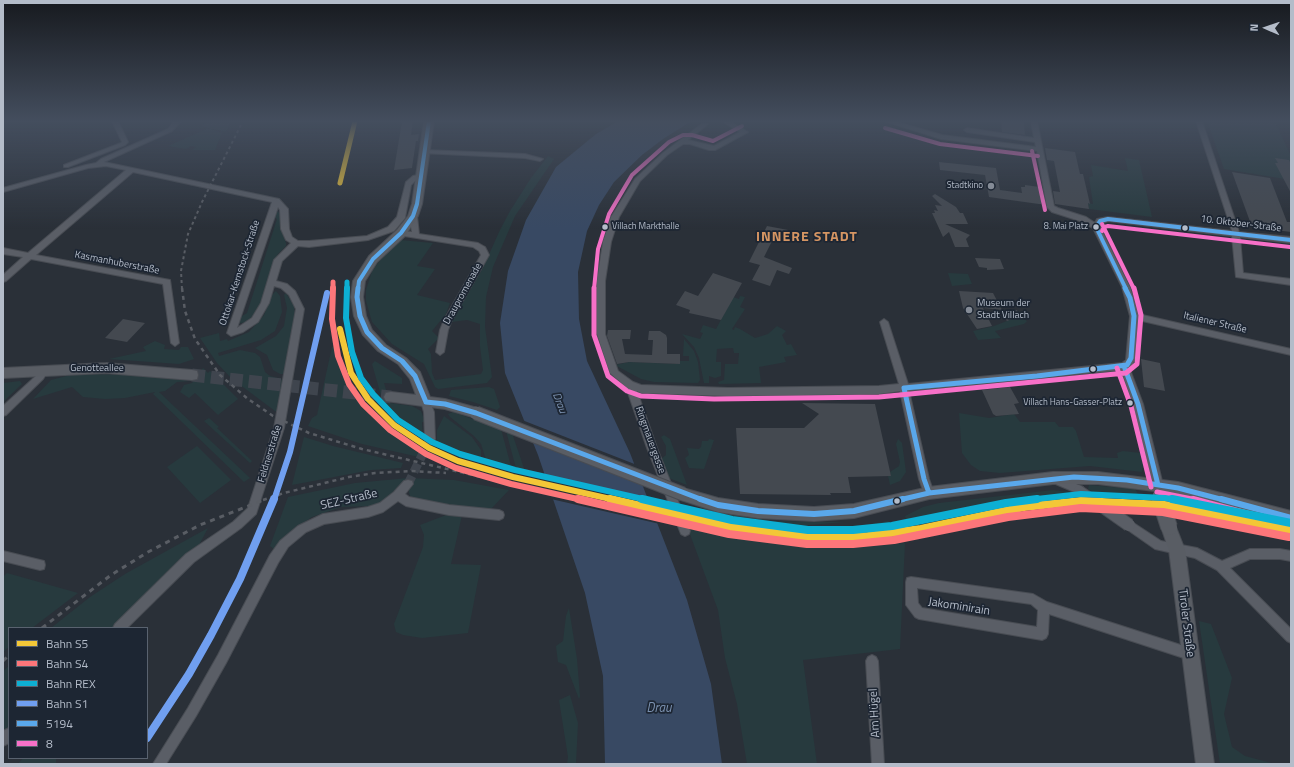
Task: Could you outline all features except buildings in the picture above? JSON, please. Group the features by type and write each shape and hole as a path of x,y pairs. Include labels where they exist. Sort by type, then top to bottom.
{"main road":[{"path":"423,157 417,204 413,216 401,233 373,259 359,281 357,297 360,316 367,332 382,348 402,361 415,376 426,402"},
{"name":"Genotteallee","path":"3,373 106,368 192,375"},
{"path":"391,397 445,404 476,413 683,494 718,505 751,510 814,514 854,511 929,493 1052,478 1098,478 1158,490 1178,488 1291,518"},
{"name":"Tiroler Straße","path":"1158,490 1177,550 1205,764"}],"street":[{"path":"36,179 90,157"},
{"path":"100,163 110,157"},
{"path":"529,157 540,159"},
{"path":"662,157 637,180 619,209 607,242 601,281 601,334 614,373 630,385 641,389 657,391 728,392 824,392 904,388 1124,366 1130,362 1134,316 1130,298 1096,227 1079,217 1052,208 1041,157"},
{"path":"1211,157 1236,233 1239,275 1291,282"},
{"path":"3,190 36,179 100,163 276,201 284,209 287,235 296,243 309,244 357,240 379,235 397,223 403,211 407,186 415,177 421,176"},
{"path":"3,279 132,169"},
{"name":"Ottokar-Kernstock-Straße","path":"272,283 265,303 255,320 240,330 231,333 276,201"},
{"path":"413,216 416,236"},
{"name":"10. Oktober-Straße","path":"1096,227 1100,221 1108,219 1291,240"},
{"name":"Draupromenade","path":"401,233 475,245 482,249 485,255 448,320 444,330 440,352"},
{"path":"272,283 278,260 296,243"},
{"name":"Kasmanhuberstraße","path":"3,251 167,282 175,343"},
{"name":"Feldnerstraße","path":"120,627 190,558 237,525 252,511 279,428 300,310 292,293 284,286 272,283"},
{"name":"Italiener Straße","path":"1134,316 1291,352"},
{"path":"884,322 904,388 924,479 929,493"},
{"path":"1124,366 1138,404 1158,490"},
{"path":"7,409 40,377 45,370"},
{"name":"Ringmauergasse","path":"630,385 652,448 685,531"},
{"path":"426,402 429,412 430,439"},
{"path":"1052,478 1079,490 1159,546 1197,553 1221,566 1291,637"},
{"name":"SEZ-Straße","path":"159,764 192,712 222,659 274,559 284,544 312,523 330,517 376,510 386,505 408,484"},
{"path":"398,495 406,501 449,510 500,515"},
{"path":"1221,566 1250,554 1280,554 1291,556"},
{"path":"3,556 40,565"},
{"name":"Jakominirain","path":"1044,607 1042,634 919,614 912,605 911,582 1032,599 1044,607 1190,654"},
{"name":"Am Hügel","path":"872,661 878,764"}],"green space":[{"path":"547,157 554,159 515,216 493,267 486,297 485,327 492,377 487,383 438,389 435,387 424,364 392,344 372,322 366,301 366,290 372,271 387,251 400,240 433,243 417,266 435,269 417,295 450,303 446,314 432,331 439,338 428,349 431,354 432,373 435,380 481,374 483,370 480,346 480,324 467,320 451,322 483,268 510,211 531,178"},
{"path":"1220,157 1291,157 1291,180 1224,169"},
{"path":"1125,158 1139,160 1152,217 1089,209 1088,203 1093,204 1089,177 1093,176 1091,165 1128,171"},
{"path":"274,210 280,213 282,232 286,246 278,254 273,264 259,309 247,322 241,323 238,322 239,318 247,313 277,219 272,216"},
{"path":"948,273 968,274 972,284 952,286"},
{"path":"276,291 280,296 282,312 275,331 261,340 218,353 219,356 240,350 255,353 260,357 265,372 270,376 285,380 279,414 231,378 217,363 200,338 219,333 220,341 227,339 228,341 249,332 264,315 272,295"},
{"path":"286,293 294,306 295,315 286,374 280,374 273,370 267,355 255,348 276,336 284,326 287,308 284,295"},
{"path":"740,296 745,297 740,307 745,309 732,329 734,330 735,327 755,338 768,334 777,326 786,331 782,335 787,345 791,344 797,355 784,357 786,362 759,367 761,383 719,384 718,382 724,380 725,364 738,364 739,353 734,353 733,348 717,349 716,362 721,362 721,376 715,378 709,376 709,383 704,383 699,358 694,347 682,334 700,339 703,333 700,332 703,325 716,329 733,297 739,299"},
{"path":"1020,316 1027,321 1024,324 995,331 1001,338 978,340 973,331 994,326"},
{"path":"684,339 694,351 698,362 700,380 698,383 654,382 641,379 615,365 629,362 680,364 680,361 689,361 689,356 683,356"},
{"path":"155,341 165,345 164,349 179,350 181,347 188,347 194,359 179,364 109,359 146,351 143,347"},
{"path":"337,346 343,373 348,386 359,401 395,432 411,442 458,466 362,444 308,426 312,418 317,415 332,347"},
{"path":"375,361 402,378 402,384 384,383 390,403 412,406 421,411 425,422 422,422 423,437 396,418 384,406 372,364"},
{"path":"203,368 208,373 210,371 238,399 218,415 195,393 189,398 180,392 184,385 192,383"},
{"path":"74,374 154,375 190,381 177,382 165,391 159,392 250,478 244,482 153,394 155,392 125,398 105,399 83,397 72,387 33,399 51,380"},
{"path":"20,381 22,384 3,402 3,383"},
{"path":"489,387 494,389 500,407 497,410 449,396 451,390"},
{"path":"453,412 501,429 512,470 487,463 481,444 474,436 450,417 448,414"},
{"path":"959,413 989,418 1014,414 1020,422 1055,422 1059,427 1073,427 1076,431 1084,457 1118,458 1117,453 1123,451 1141,453 1143,464 1142,472 1090,466 1000,473 980,471 971,465 962,453"},
{"path":"444,416 472,437 481,450 481,459 476,460 437,444 437,430"},
{"path":"209,418 219,427 217,428 252,461 250,463 204,421"},
{"path":"506,431 512,433 526,474 517,472"},
{"path":"664,435 670,439 687,485 666,477 661,459 666,455 666,446 661,437"},
{"path":"304,437 333,446 403,463 401,468 371,470 292,485"},
{"path":"709,439 714,440 704,469 689,468 685,458 689,455 687,448 699,449 702,441 708,441"},
{"path":"898,439 902,443 906,472 900,481 890,485 888,476 891,476 890,472 899,466 900,462 896,444"},
{"path":"197,446 231,480 200,503 167,467"},
{"path":"408,478 454,480 509,490 491,509 482,510 415,499 410,496 408,488 402,485 381,502 370,506 341,507 312,517 292,531 275,550 270,546 288,497 355,483"},
{"path":"1089,485 1135,489 1140,497 1099,496 1088,489"},
{"path":"1053,490 1069,492 1076,496 1001,506 904,528 860,533 785,530 865,525 888,521 890,523 906,519 905,516 923,507 939,503"},
{"path":"700,505 772,521 845,522 798,526 772,526 713,515 700,509"},
{"path":"449,514 462,515 451,564 481,565 468,633 422,638 403,635 396,632 394,624 423,547 424,535 420,525"},
{"path":"208,528 199,545 114,627 52,627 90,597 125,574"},
{"path":"688,529 714,531 799,547 854,548 905,543 900,649 803,660 817,764 747,764 737,704 725,658 718,610"},
{"path":"7,573 78,593 33,627 8,627 8,648 3,652 3,577"},
{"path":"569,608 577,659 579,699 566,665 558,662 556,646 563,641 566,616"},
{"path":"1199,621 1211,624 1232,678 1224,714 1232,747 1245,756 1275,764 1220,764"},
{"path":"8,667 8,730 3,735 3,671"},
{"path":"570,695 578,723 576,764 567,764 568,757 559,700"},
{"path":"22,759 56,759 56,764 18,764"}],"water":[{"name":"Drau","path":"568,157 640,157 614,182 599,205 587,231 578,272 579,319 587,361 630,453 687,600 711,684 722,764 605,764 603,676 585,593 538,455 505,373 500,323 508,271 526,220 556,167"}],"pier":[{"path":"522,420 637,465 645,486 530,440"},
{"path":"543,477 651,501 660,524 551,499"}],"tunnel":[{"path":"192,375 391,397"},
{"path":"408,484 430,439"}],"railway":[{"path":"182,289 181,271 188,234 225,157"},
{"path":"182,288 185,311 195,339 220,375 248,399 273,416 309,433 362,449 579,500"},
{"path":"266,499 349,477 375,473 412,471 446,473"},
{"path":"43,627 111,575 148,552 200,525 266,499"},
{"path":"574,499 739,536 785,542 832,544 870,543 924,535 1026,513 1084,508 1128,508 1171,513 1231,523 1291,536"},
{"path":"3,661 8,656"}],"rail line":[{"name":"S5","path":"340,183 346,157"},
{"name":"S4","path":"333,282 332,319 338,356 349,384 363,404 390,430 426,454 456,468 511,484 729,534 807,544 853,544 894,540 1008,517 1081,508 1163,512 1289,537"},
{"name":"REX","path":"347,282 346,318 352,352 361,378 373,394 398,420 432,442 460,454 515,470 732,520 808,530 853,530 892,526 1006,503 1081,494 1165,498 1291,523"},
{"name":"S1","path":"148,736 189,674 211,635 240,579 271,508 290,452 327,293"},
{"name":"S5","path":"340,329 351,373 368,399 394,425 429,448 458,461 513,477 731,527 808,537 868,536 921,529 1024,507 1081,501 1164,505 1291,530"}],"transit line":[{"name":"5194","path":"424,157 417,204 413,216 401,233 373,259 359,281 357,297 360,316 367,332 382,348 402,361 415,376 426,402"},
{"name":"8","path":"652,157 632,175 609,214 598,249 594,280 594,335 608,376 627,391 641,396 714,399 879,397 1126,373 1137,364 1141,315 1133,284 1102,224"},
{"name":"8","path":"1033,157 1045,210"},
{"name":"5194","path":"1096,227 1100,221 1108,219 1291,240"},
{"name":"8","path":"1102,231 1104,227 1108,226 1290,247"},
{"name":"5194","path":"904,388 1037,376 1127,365 1131,358 1134,316 1130,298 1096,227"},
{"name":"5194","path":"1124,366 1138,404 1158,485"},
{"name":"8","path":"1117,368 1131,406 1151,487"},
{"name":"5194","path":"904,388 924,479 929,493"},
{"name":"5194","path":"426,402 445,404 476,413 683,494 718,505 758,511 814,514 854,511 929,493 1074,477 1127,480 1178,488 1291,518"},
{"name":"8","path":"1157,492 1177,495 1289,525"}],"place":[{"name":"Stadtkino","path":"991,186"},
{"name":"Villach Markthalle","path":"605,227"},
{"name":"8. Mai Platz","path":"1096,227"},
{"name":"Museum der Stadt Villach","path":"969,310"},
{"name":"Villach Hans-Gasser-Platz","path":"1130,403"}],"district":[{"name":"INNERE STADT","path":"807,238"}]}
